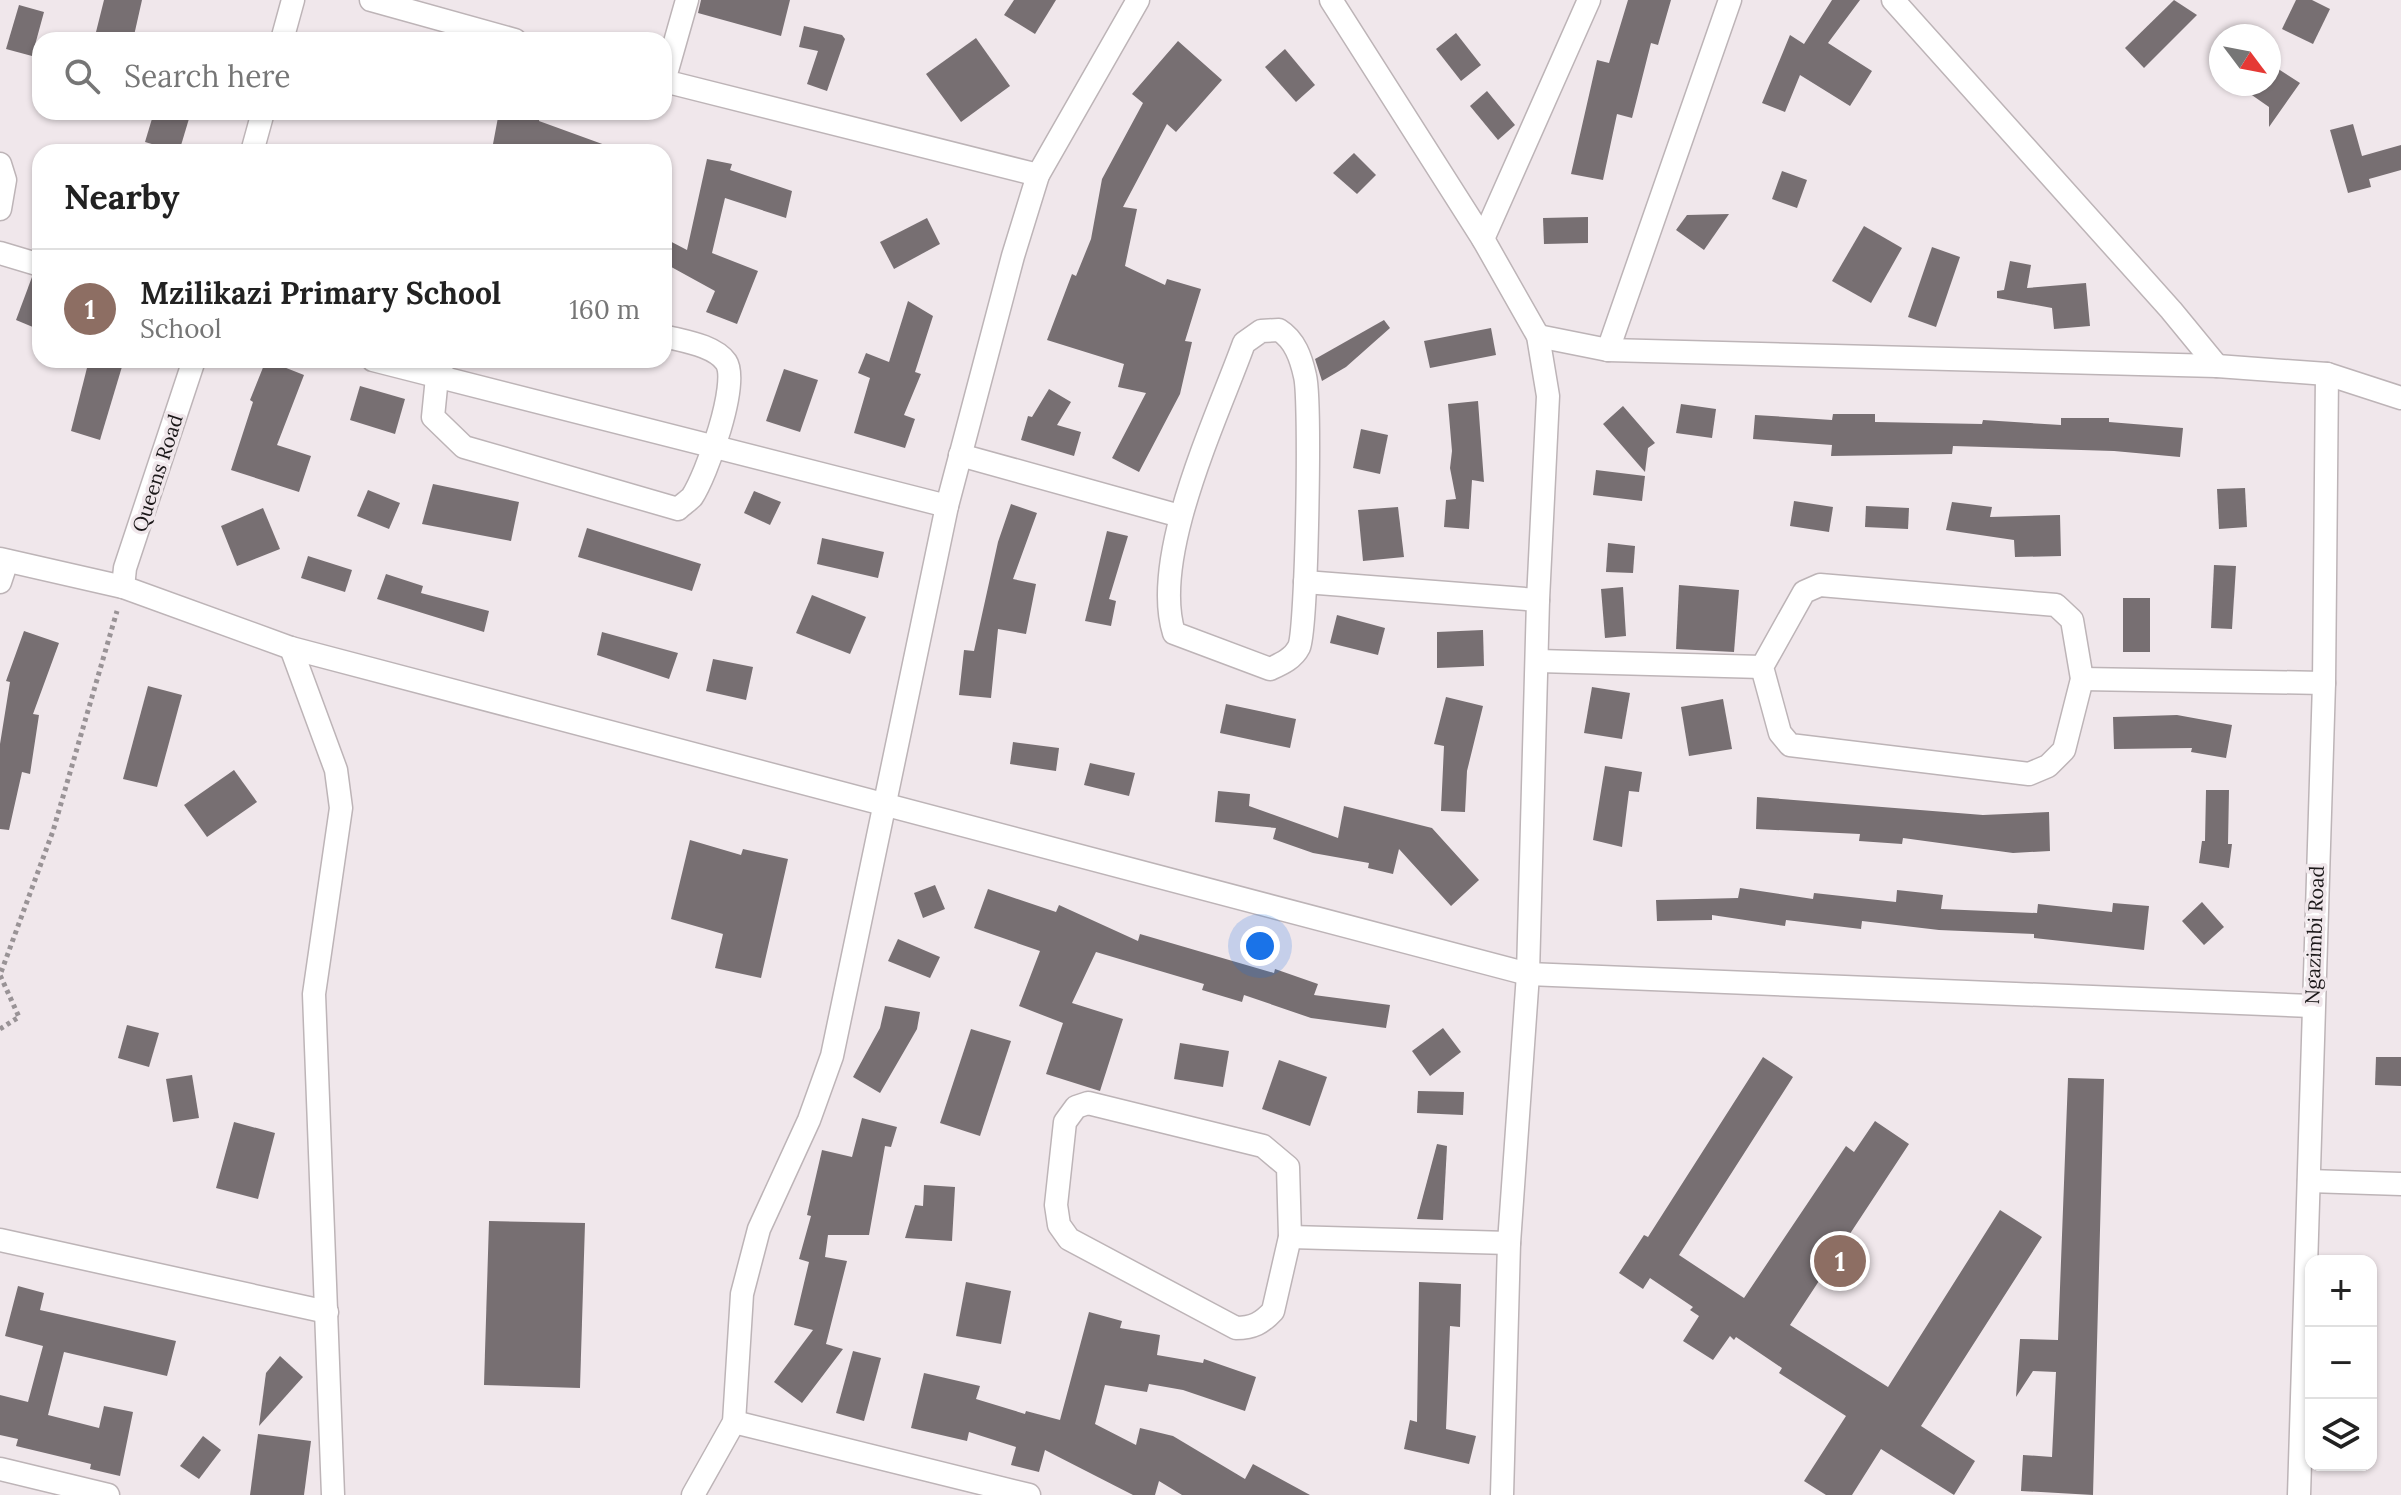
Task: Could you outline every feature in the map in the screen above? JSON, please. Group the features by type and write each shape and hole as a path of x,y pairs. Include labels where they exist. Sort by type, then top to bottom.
{"street":[{"path":"284,32 293,0"},
{"path":"371,0 486,32"},
{"path":"672,53 687,0"},
{"path":"693,1495 734,1422 742,1294 759,1229 809,1120 832,1056 947,506 1038,175 1138,0"},
{"path":"1331,0 1483,239 1538,336 1548,396 1538,600 1528,974 1509,1243 1502,1495"},
{"path":"1483,239 1589,0"},
{"path":"1608,350 1730,0"},
{"path":"1893,0 2171,310 2217,366"},
{"path":"672,83 1038,175"},
{"path":"254,144 261,120"},
{"path":"0,164 5,180 0,209"},
{"path":"0,253 32,263"},
{"path":"1279,330 1291,338 1306,379 1305,582 1299,646 1286,662 1270,669 1174,633 1168,613 1180,516 1244,343 1261,331 1279,330"},
{"path":"1538,336 1608,350 2217,366 2327,374 2401,398"},
{"path":"672,338 713,351 727,363 730,378 715,447 691,498 678,509 464,447 433,417 441,369 715,447 947,506"},
{"name":"Queens Road","path":"123,587 125,568 191,368"},
{"name":"Ngazimbi Road","path":"2299,1495 2311,1006 2324,683 2327,374"},
{"path":"960,455 1180,516"},
{"path":"2,567 123,587 291,648 1528,974 2311,1006"},
{"path":"1305,582 1538,600"},
{"path":"1820,585 2056,605 2072,620 2082,679 2064,750 2048,766 2029,774 1790,745 1780,733 1762,667 1804,592 1820,585"},
{"path":"291,648 336,770 341,808 314,994 333,1495"},
{"path":"1538,661 1762,667"},
{"path":"2082,679 2324,683"},
{"path":"1088,1103 1263,1146 1288,1167 1290,1237 1273,1311 1256,1325 1236,1328 1069,1239 1059,1225 1056,1205 1065,1122 1076,1107 1088,1103"},
{"path":"2309,1181 2401,1184"},
{"path":"1290,1237 1509,1243"},
{"path":"0,1240 327,1312"},
{"path":"734,1422 1029,1495"},
{"path":"0,1469 108,1495"}],"path":[{"path":"0,1029 19,1017 0,975 53,831 123,587"}],"building":[{"path":"104,0 142,0 135,32 96,32"},
{"path":"701,0 790,0 781,36 698,13"},
{"path":"1014,0 1056,0 1035,34 1004,15"},
{"path":"1628,0 1671,0 1658,45 1651,43 1632,118 1617,114 1603,180 1571,174 1597,60 1609,63"},
{"path":"1832,0 1860,0 1828,43 1872,71 1850,106 1800,75 1785,112 1762,103 1790,35 1804,44"},
{"path":"2174,0 2197,15 2144,68 2125,48"},
{"path":"2296,0 2312,0 2330,9 2313,44 2282,29"},
{"path":"19,5 44,12 39,32 32,32 32,56 6,49"},
{"path":"804,26 842,35 845,39 827,91 807,84 818,51 799,47"},
{"path":"1456,33 1481,65 1461,81 1436,49"},
{"path":"976,38 1010,86 961,122 926,74"},
{"path":"1178,41 1222,80 1176,132 1167,124 1123,207 1137,209 1125,266 1165,285 1167,279 1201,289 1185,341 1192,342 1180,394 1139,472 1112,458 1146,393 1118,387 1124,364 1047,340 1072,274 1076,276 1091,239 1102,179 1143,103 1132,94"},
{"path":"1285,49 1315,85 1296,102 1265,67"},
{"path":"2281,71 2300,83 2269,127 2269,107 2253,96 2281,96"},
{"path":"1487,91 1515,125 1498,140 1470,106"},
{"path":"152,120 189,120 181,144 145,142"},
{"path":"498,120 539,120 602,144 493,144"},
{"path":"2353,124 2362,156 2401,145 2401,170 2369,179 2371,187 2348,193 2330,130"},
{"path":"1354,153 1376,175 1357,194 1333,173"},
{"path":"707,159 732,164 730,170 792,191 786,218 725,198 712,253 758,271 737,324 706,312 715,291 672,267 672,242 687,250"},
{"path":"1782,171 1807,180 1797,208 1772,199"},
{"path":"1729,214 1704,250 1676,230 1687,215"},
{"path":"1588,217 1588,243 1544,244 1543,218"},
{"path":"927,218 940,244 894,269 880,242"},
{"path":"1864,226 1902,248 1871,303 1832,281"},
{"path":"1932,247 1960,257 1936,327 1908,317"},
{"path":"2010,261 2031,265 2027,288 2086,283 2090,326 2054,329 2052,308 1997,298 1997,291 2004,290"},
{"path":"32,277 32,327 16,320"},
{"path":"908,301 933,316 915,372 921,374 904,415 915,419 905,448 854,433 870,378 858,373 866,353 889,362"},
{"path":"1384,320 1390,328 1346,367 1322,381 1315,359"},
{"path":"1491,328 1496,355 1430,368 1424,341"},
{"path":"87,368 122,368 100,440 71,431"},
{"path":"263,368 286,368 304,375 277,445 311,456 299,492 231,470 253,402 250,400"},
{"path":"784,369 818,380 800,432 766,421"},
{"path":"360,386 405,399 395,434 350,420"},
{"path":"1049,389 1071,402 1057,425 1081,432 1074,456 1021,440 1028,416 1032,417"},
{"path":"1478,401 1484,482 1472,480 1469,529 1444,527 1446,500 1456,499 1450,468 1452,451 1448,404"},
{"path":"1681,404 1716,409 1712,438 1676,433"},
{"path":"1623,406 1655,443 1648,448 1645,472 1603,424"},
{"path":"1833,414 1875,414 1875,422 1982,424 1983,420 2061,425 2061,418 2109,418 2109,422 2183,428 2180,457 2114,451 1953,446 1952,454 1831,456 1832,445 1753,439 1755,415 1832,420"},
{"path":"1361,429 1388,435 1380,474 1353,468"},
{"path":"1596,470 1645,476 1642,501 1593,495"},
{"path":"433,484 519,502 511,541 422,524"},
{"path":"2245,488 2247,527 2219,529 2217,489"},
{"path":"368,490 400,503 389,529 357,516"},
{"path":"754,491 781,502 770,525 744,513"},
{"path":"1794,501 1833,507 1829,532 1790,526"},
{"path":"1952,502 1992,507 1990,517 2060,515 2061,556 2015,557 2014,540 1946,530"},
{"path":"1011,504 1037,513 1013,579 1036,584 1026,634 998,629 991,698 959,695 964,650 974,651 998,542"},
{"path":"1866,506 1909,508 1908,529 1865,527"},
{"path":"1398,507 1404,557 1363,561 1358,510"},
{"path":"263,508 280,549 237,566 221,526"},
{"path":"587,528 701,564 692,591 578,557"},
{"path":"1107,531 1128,536 1109,599 1116,601 1111,626 1085,621"},
{"path":"822,538 884,552 878,578 817,564"},
{"path":"1608,543 1635,546 1633,573 1606,572"},
{"path":"308,556 352,570 345,592 301,578"},
{"path":"2214,565 2236,566 2232,629 2211,628"},
{"path":"386,574 423,586 421,593 489,611 484,632 377,599"},
{"path":"1679,585 1739,590 1734,652 1676,649"},
{"path":"1623,587 1626,636 1605,638 1601,589"},
{"path":"812,595 866,617 850,654 796,633"},
{"path":"2123,598 2150,598 2150,652 2123,652"},
{"path":"1337,615 1385,628 1378,655 1330,643"},
{"path":"1483,630 1484,666 1437,668 1437,632"},
{"path":"24,631 59,643 33,714 39,715 30,774 22,772 9,830 0,829 0,744 10,682 6,681"},
{"path":"602,632 678,653 669,679 597,655"},
{"path":"713,659 753,667 746,700 706,691"},
{"path":"148,686 182,695 157,787 123,779"},
{"path":"1592,687 1630,693 1622,739 1584,733"},
{"path":"1446,697 1483,706 1467,771 1465,812 1441,811 1444,746 1434,744"},
{"path":"1723,699 1732,749 1689,756 1681,707"},
{"path":"1226,704 1296,719 1290,748 1220,733"},
{"path":"2177,715 2232,725 2226,758 2191,752 2192,748 2114,749 2113,717"},
{"path":"1013,742 1059,748 1056,771 1010,764"},
{"path":"1090,763 1135,773 1129,796 1084,785"},
{"path":"1605,766 1642,772 1639,792 1629,791 1622,847 1593,840"},
{"path":"234,770 257,802 207,837 184,805"},
{"path":"2206,790 2229,790 2228,844 2232,844 2229,868 2199,863 2202,841 2205,841"},
{"path":"1218,791 1250,794 1249,806 1338,838 1344,806 1432,828 1479,880 1451,906 1399,849 1393,874 1368,868 1369,863 1313,853 1273,839 1276,828 1215,822"},
{"path":"1757,797 1983,815 2049,812 2050,851 2013,853 1903,838 1902,844 1859,841 1860,834 1756,829"},
{"path":"690,840 741,855 743,849 788,859 761,978 715,968 723,934 671,919"},
{"path":"935,885 945,909 923,918 914,893"},
{"path":"1740,888 1813,899 1814,893 1896,902 1897,890 1943,895 1941,909 2037,913 2038,904 2112,912 2113,903 2149,906 2144,950 2034,938 2034,934 1939,930 1862,921 1861,929 1786,920 1785,926 1712,915 1712,920 1657,921 1656,900 1738,898"},
{"path":"988,889 1056,912 1059,905 1138,941 1140,934 1274,973 1275,969 1318,984 1314,995 1390,1005 1386,1028 1311,1018 1244,995 1242,1002 1202,990 1204,984 1096,952 1072,1003 1123,1019 1100,1091 1046,1074 1063,1023 1019,1006 1040,951 974,928"},
{"path":"2202,902 2224,927 2204,945 2182,921"},
{"path":"898,939 940,957 930,978 888,961"},
{"path":"885,1006 920,1012 917,1029 880,1093 853,1077 880,1028"},
{"path":"127,1025 159,1033 149,1067 118,1058"},
{"path":"1443,1028 1461,1052 1430,1076 1412,1051"},
{"path":"971,1029 1011,1041 980,1136 940,1123"},
{"path":"1180,1043 1229,1051 1223,1087 1174,1079"},
{"path":"1763,1057 1793,1077 1679,1255 1744,1298 1846,1146 1854,1152 1875,1121 1909,1144 1790,1325 1888,1387 2000,1210 2042,1237 1921,1426 1975,1461 1954,1495 1881,1449 1852,1495 1826,1495 1804,1481 1846,1416 1779,1373 1782,1368 1736,1337 1734,1340 1730,1336 1713,1360 1683,1341 1699,1316 1690,1310 1693,1307 1650,1278 1643,1289 1619,1273 1644,1235 1648,1237"},
{"path":"2376,1057 2401,1057 2401,1086 2375,1085"},
{"path":"1279,1060 1327,1077 1310,1126 1262,1109"},
{"path":"192,1075 199,1118 173,1122 166,1079"},
{"path":"2068,1078 2104,1079 2093,1495 2021,1491 2023,1455 2052,1457 2056,1372 2033,1371 2016,1397 2020,1339 2058,1340"},
{"path":"1418,1091 1464,1092 1463,1115 1417,1113"},
{"path":"862,1118 897,1127 891,1147 885,1146 869,1235 828,1235 825,1257 847,1261 826,1344 843,1349 802,1403 774,1382 813,1330 794,1325 809,1262 799,1259 811,1216 807,1215 822,1150 852,1157"},
{"path":"234,1122 275,1133 258,1199 216,1188"},
{"path":"1437,1144 1447,1146 1443,1220 1417,1219"},
{"path":"924,1185 955,1187 952,1241 905,1238 915,1205 923,1206"},
{"path":"489,1221 585,1223 580,1388 484,1385"},
{"path":"966,1282 1011,1291 1001,1344 956,1336"},
{"path":"1419,1282 1461,1284 1460,1327 1450,1326 1446,1429 1476,1436 1469,1464 1404,1449 1410,1420 1417,1422"},
{"path":"18,1286 44,1293 40,1310 176,1341 167,1376 64,1352 48,1415 99,1428 104,1406 133,1412 120,1476 90,1469 91,1464 16,1446 18,1439 0,1435 0,1395 28,1402 43,1346 5,1336"},
{"path":"1089,1312 1122,1321 1120,1328 1160,1335 1157,1355 1203,1363 1204,1359 1256,1377 1245,1411 1183,1390 1149,1384 1147,1392 1105,1385 1095,1424 1136,1445 1140,1428 1173,1436 1245,1479 1253,1464 1310,1495 1182,1495 1159,1481 1155,1495 1133,1495 1045,1450 1039,1472 1011,1465 1016,1447 969,1432 967,1441 911,1428 924,1373 980,1386 976,1399 1025,1414 1026,1411 1060,1420"},
{"path":"853,1351 881,1358 864,1421 836,1413"},
{"path":"280,1356 303,1377 259,1426 266,1373"},
{"path":"258,1434 311,1441 304,1495 250,1495"},
{"path":"203,1436 221,1450 199,1479 180,1466"}],"place":[{"name":"Mzilikazi Primary School","path":"1840,1261"}]}
